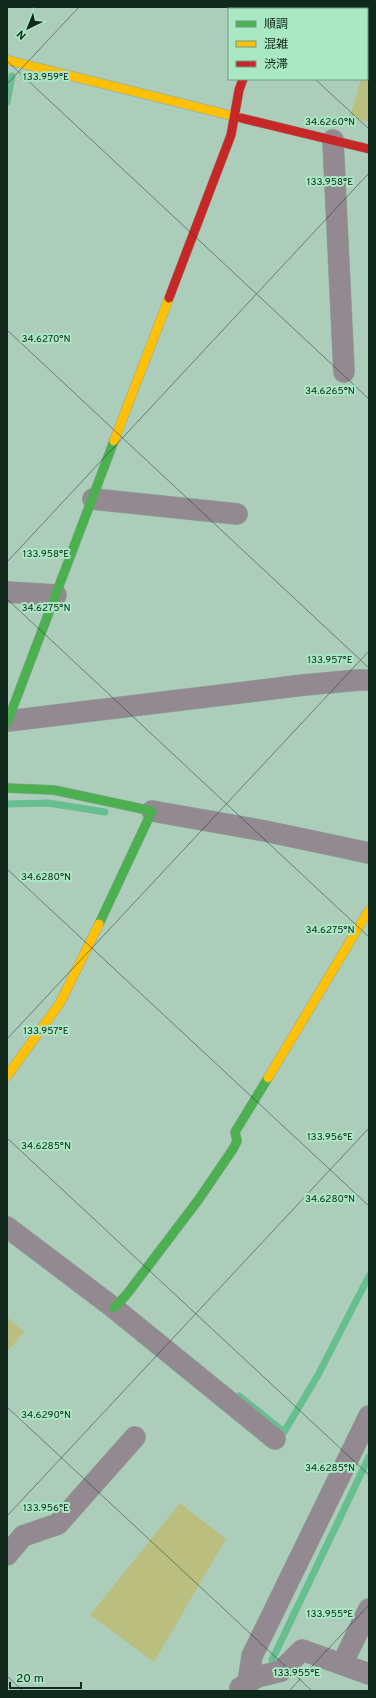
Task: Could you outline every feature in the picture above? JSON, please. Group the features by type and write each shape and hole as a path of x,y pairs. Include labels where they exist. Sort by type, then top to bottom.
{"street":[{"path":"7,60 369,149"},
{"path":"243,80 239,90 231,135 7,721 304,685 369,680"},
{"path":"333,140 344,372"},
{"path":"93,499 238,514"},
{"path":"7,592 56,595"},
{"path":"7,788 54,790 150,818 265,831 369,853"},
{"path":"7,1076 60,1003 150,818"},
{"path":"118,1303 199,1199 233,1148 237,1141 235,1132 369,910"},
{"path":"7,1227 118,1303 275,1438"},
{"path":"243,1687 252,1656 369,1416"},
{"path":"7,1555 23,1536 58,1524 135,1437"},
{"path":"342,1664 369,1609"},
{"path":"243,1687 257,1677 281,1671 302,1650 369,1674"}],"green space":[{"path":"369,51 369,122 350,117 361,80 368,80"},
{"path":"7,1317 24,1332 7,1352"},
{"path":"180,1503 226,1539 154,1662 90,1615"}],"waterway":[{"path":"7,102 12,76"},
{"path":"7,804 48,803 105,812"},
{"path":"239,1396 284,1432 318,1375 369,1276"},
{"path":"272,1660 369,1457"}],"traffic: fast":[{"path":"7,723 114,441"},
{"path":"7,788 54,790 152,811 99,924"},
{"path":"114,1308 127,1294 199,1199 233,1149 237,1141 235,1132 268,1078"}],"traffic: slow":[{"path":"7,60 241,118"},
{"path":"114,441 169,298"},
{"path":"268,1078 369,910"},
{"path":"7,1076 60,1003 99,924"}],"traffic: jam":[{"path":"169,298 231,135 239,90 243,80"},
{"path":"241,118 369,149"}]}
